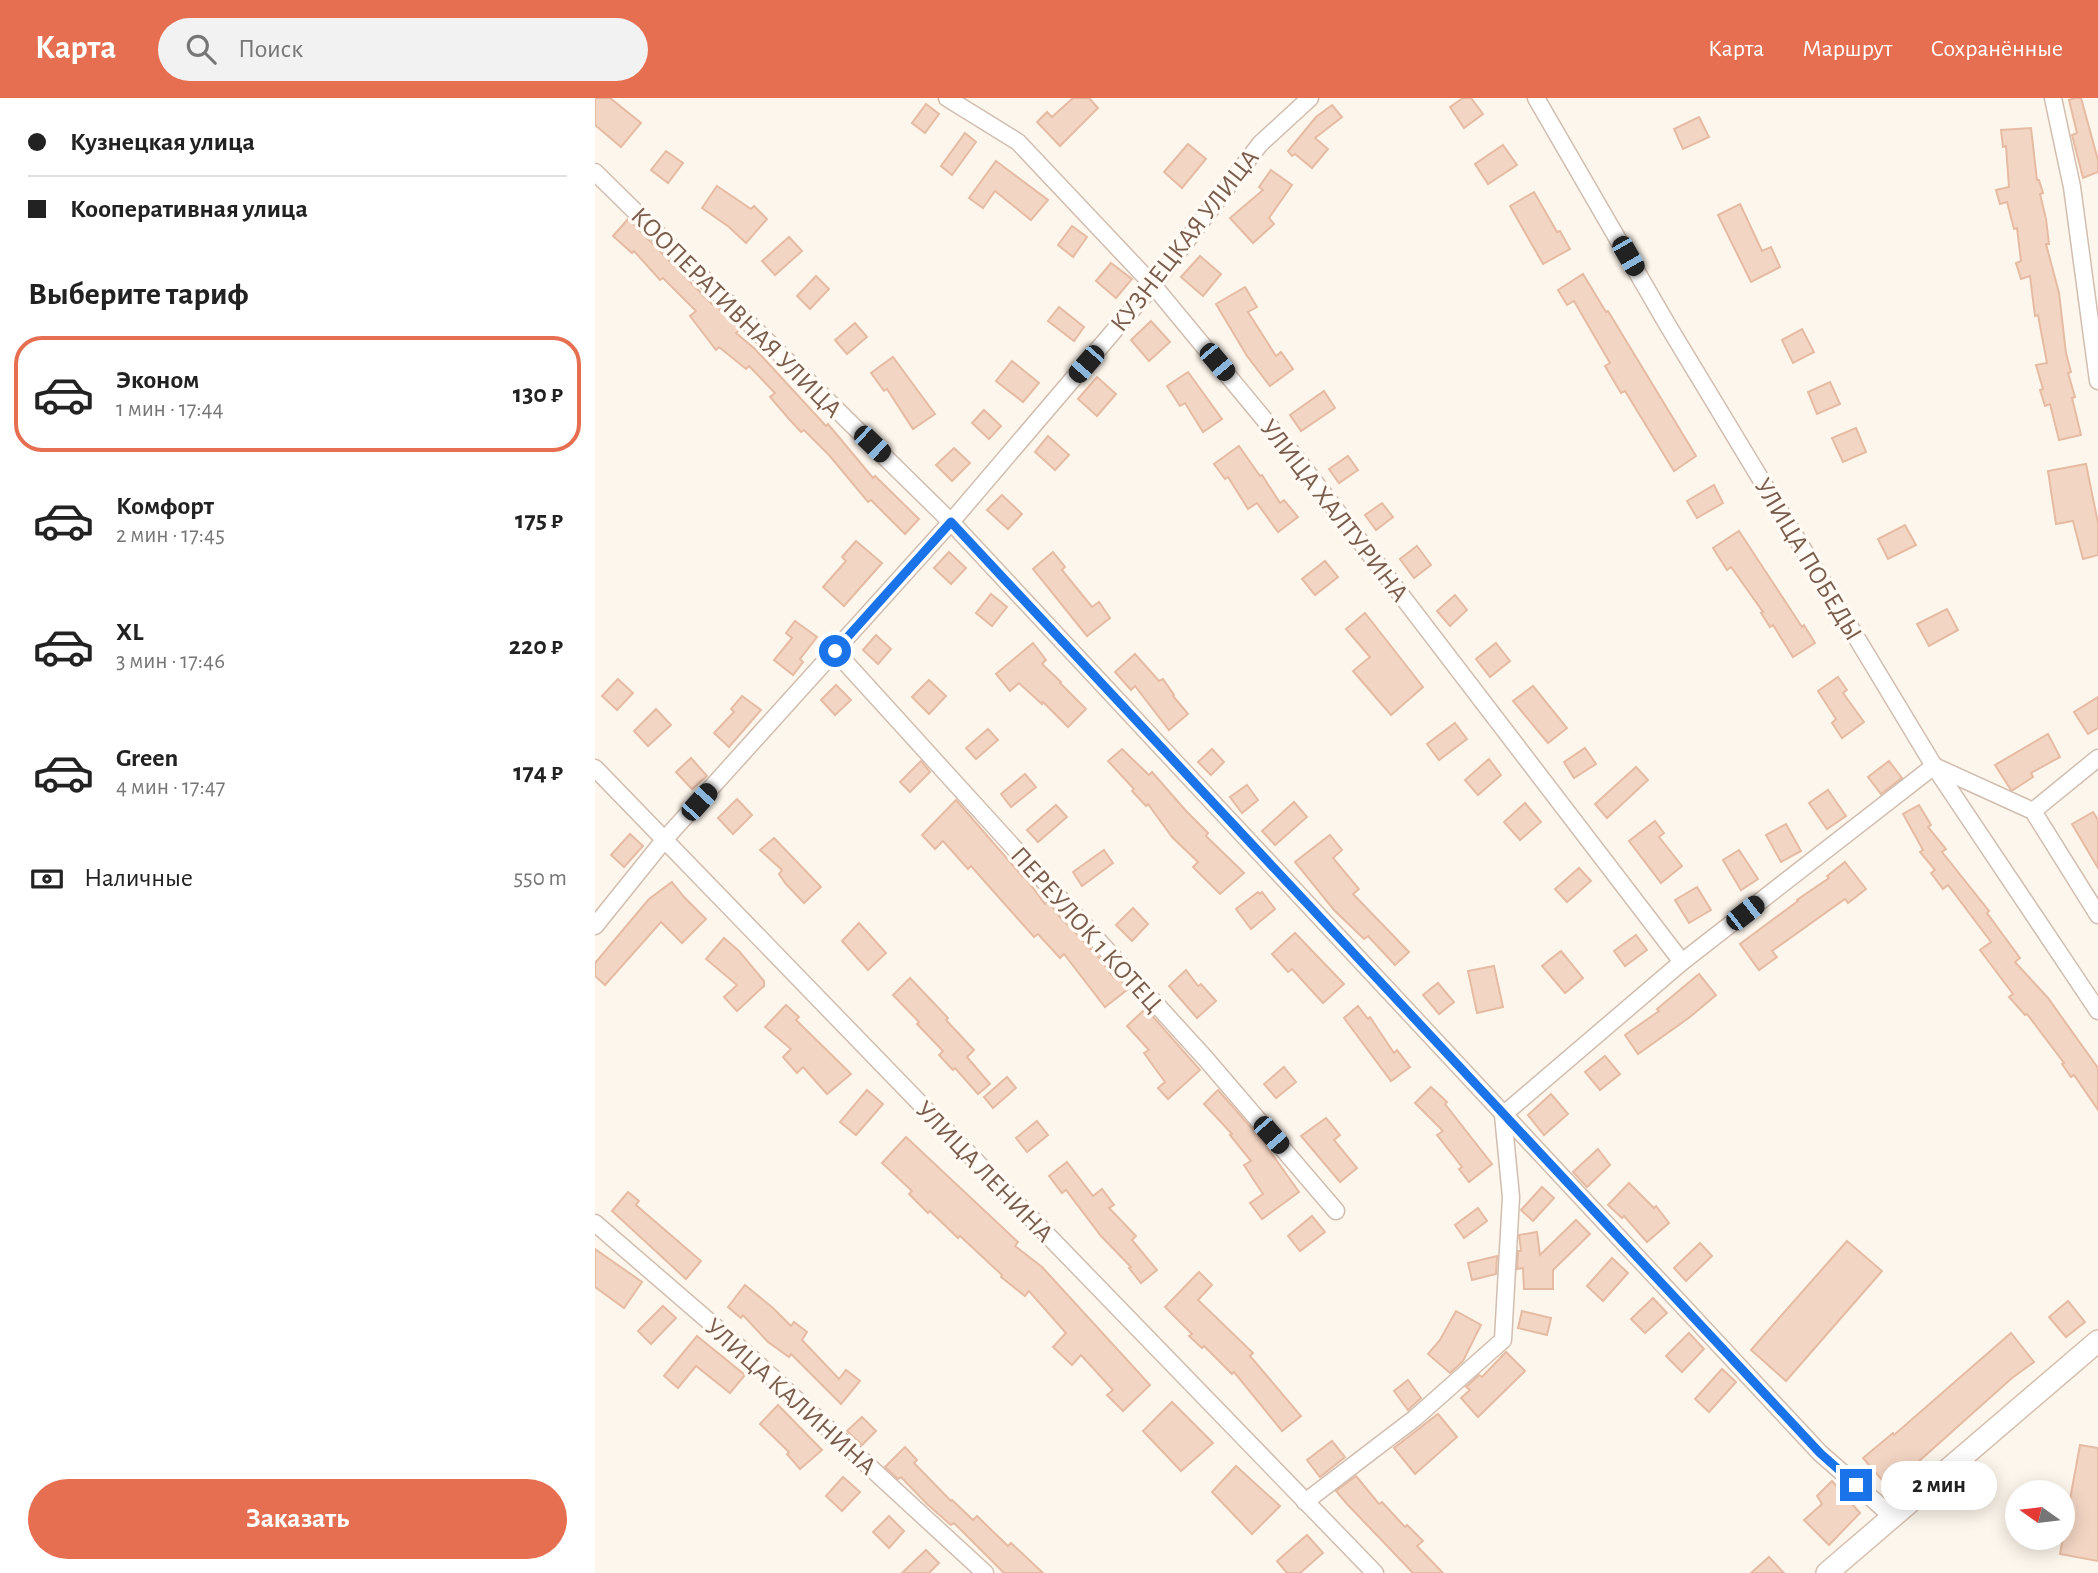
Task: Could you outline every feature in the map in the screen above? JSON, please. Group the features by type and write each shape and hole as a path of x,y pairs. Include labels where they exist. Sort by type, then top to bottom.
{"street":[{"name":"УЛИЦА ХАЛТУРИНА","path":"947,98 1018,142 1153,285 1297,459 1682,961"},
{"name":"КУЗНЕЦКАЯ УЛИЦА","path":"595,926 665,839 951,522 1153,285 1260,144 1310,98"},
{"name":"УЛИЦА ПОБЕДЫ","path":"1536,98 1675,336 1934,766 2098,1011"},
{"path":"2053,98 2072,187 2098,381"},
{"name":"КООПЕРАТИВНАЯ УЛИЦА","path":"595,172 951,522 1820,1453 1893,1517"},
{"name":"ПЕРЕУЛОК 1 КОТЕЦ","path":"835,651 1206,1059 1336,1211"},
{"path":"2033,811 2098,758"},
{"path":"1305,1502 1415,1418 1503,1340 1511,1197 1503,1115 1682,961 1934,766 2033,811 2098,915"},
{"name":"УЛИЦА ЛЕНИНА","path":"595,768 1375,1573"},
{"name":"УЛИЦА КАЛИНИНА","path":"595,1223 748,1355 985,1573"},
{"path":"1827,1573 2098,1341"}],"building":[{"path":"595,98 610,98 641,123 621,147 595,125"},
{"path":"1073,98 1089,98 1098,108 1060,146 1037,122 1047,112 1052,117"},
{"path":"1463,98 1471,98 1483,114 1464,128 1450,107"},
{"path":"2081,98 2098,160 2098,172 2083,178 2072,135 2077,133 2069,100"},
{"path":"926,104 939,114 925,133 912,123"},
{"path":"1332,105 1342,117 1315,138 1328,149 1312,168 1288,151 1316,117"},
{"path":"1699,117 1709,137 1683,149 1674,129"},
{"path":"2031,128 2037,180 2043,193 2040,194 2049,244 2046,244 2059,293 2071,372 2068,373 2081,435 2059,440 2050,404 2045,406 2040,390 2043,389 2036,365 2047,363 2038,315 2035,316 2030,276 2021,279 2016,263 2021,261 2017,228 2014,229 2007,202 2000,204 1996,190 2009,187 2006,146 2003,147 2001,130"},
{"path":"965,133 976,142 952,175 941,166"},
{"path":"1188,144 1206,159 1182,188 1164,172"},
{"path":"1503,145 1517,165 1488,184 1475,164"},
{"path":"666,151 683,163 668,183 651,170"},
{"path":"996,161 1048,200 1031,220 995,191 983,208 969,198"},
{"path":"1271,170 1292,185 1269,218 1274,224 1253,243 1230,218 1263,190 1259,187"},
{"path":"717,186 751,209 754,206 767,219 746,243 702,208"},
{"path":"1534,192 1570,249 1543,264 1510,206"},
{"path":"1740,204 1762,251 1771,247 1780,267 1751,282 1718,215"},
{"path":"628,219 740,329 736,333 755,349 826,426 828,424 873,478 875,476 919,519 905,534 871,500 868,502 804,430 801,432 770,397 775,393 749,366 746,369 719,347 716,350 690,316 696,311 663,278 660,280 634,251 632,253 613,236"},
{"path":"1072,226 1087,237 1073,257 1058,245"},
{"path":"789,237 802,251 775,275 762,261"},
{"path":"1200,256 1221,274 1203,296 1181,277"},
{"path":"1111,263 1132,279 1116,298 1096,281"},
{"path":"1583,274 1696,456 1674,471 1625,391 1621,393 1605,366 1610,363 1574,301 1567,305 1558,290"},
{"path":"816,276 829,289 810,309 797,296"},
{"path":"1245,287 1257,307 1248,312 1276,356 1281,352 1293,369 1270,386 1247,356 1216,304"},
{"path":"1059,307 1084,327 1074,341 1048,321"},
{"path":"1151,321 1170,342 1149,361 1131,340"},
{"path":"855,323 867,337 847,354 835,340"},
{"path":"1802,329 1814,352 1793,363 1782,340"},
{"path":"893,357 935,414 913,429 887,389 884,391 871,373"},
{"path":"1012,361 1039,383 1023,402 996,381"},
{"path":"1188,372 1222,419 1203,432 1185,403 1180,406 1167,386"},
{"path":"1097,377 1116,394 1097,416 1078,399"},
{"path":"1830,382 1840,404 1817,414 1808,392"},
{"path":"1324,391 1335,408 1301,431 1290,415"},
{"path":"984,410 1001,426 989,439 972,423"},
{"path":"1856,428 1866,452 1843,462 1832,438"},
{"path":"1048,436 1069,455 1055,470 1035,452"},
{"path":"1239,446 1280,503 1284,500 1298,517 1278,532 1257,503 1248,509 1228,477 1225,479 1214,464"},
{"path":"954,448 970,463 952,481 936,465"},
{"path":"1348,456 1358,470 1339,483 1329,469"},
{"path":"2086,464 2098,523 2098,555 2083,559 2073,521 2056,524 2048,471"},
{"path":"1714,485 1723,503 1697,518 1687,501"},
{"path":"1002,495 1022,514 1008,529 987,510"},
{"path":"1382,503 1393,517 1376,530 1365,515"},
{"path":"1905,525 1916,545 1888,559 1878,539"},
{"path":"1739,531 1815,643 1793,657 1731,567 1727,570 1713,548"},
{"path":"856,541 882,563 844,606 823,587 846,561 842,557"},
{"path":"1417,546 1431,565 1414,578 1400,559"},
{"path":"949,552 966,568 951,584 934,568"},
{"path":"1053,552 1065,567 1062,570 1092,607 1099,602 1110,618 1087,636 1033,569"},
{"path":"1325,561 1338,577 1315,595 1302,579"},
{"path":"991,594 1007,607 992,626 976,613"},
{"path":"1455,595 1467,610 1450,626 1437,611"},
{"path":"1947,609 1958,630 1929,646 1917,624"},
{"path":"1365,613 1423,687 1391,715 1353,671 1370,657 1346,629"},
{"path":"795,621 817,637 800,659 803,662 793,675 774,660 792,638 786,633"},
{"path":"876,635 891,649 878,664 863,650"},
{"path":"1033,643 1046,660 1042,664 1086,709 1068,727 1019,683 1010,691 996,674"},
{"path":"1496,643 1510,661 1490,677 1476,659"},
{"path":"1135,654 1159,681 1163,679 1188,714 1169,730 1135,686 1131,690 1115,672"},
{"path":"1838,677 1847,690 1843,693 1864,722 1842,738 1832,723 1836,719 1818,691"},
{"path":"618,679 633,693 617,710 602,696"},
{"path":"929,680 946,696 929,714 912,697"},
{"path":"836,685 851,700 835,715 821,700"},
{"path":"1533,686 1567,728 1548,743 1513,701"},
{"path":"742,696 761,710 729,747 714,733 734,712 731,709"},
{"path":"2098,697 2098,728 2088,734 2074,712"},
{"path":"656,709 671,725 648,746 634,731"},
{"path":"1455,723 1467,739 1439,760 1427,744"},
{"path":"988,729 998,740 976,759 966,748"},
{"path":"2048,734 2060,757 2031,773 2033,777 2011,790 1995,765"},
{"path":"1585,748 1596,764 1574,778 1564,762"},
{"path":"1122,749 1149,775 1152,772 1208,833 1206,836 1244,873 1220,894 1193,867 1198,862 1172,837 1148,804 1146,806 1132,791 1134,789 1108,761"},
{"path":"1212,749 1224,762 1211,775 1198,762"},
{"path":"691,758 707,776 692,789 676,772"},
{"path":"1489,759 1501,775 1478,795 1465,780"},
{"path":"921,761 930,772 910,792 900,782"},
{"path":"1889,761 1902,778 1881,794 1868,777"},
{"path":"1636,767 1648,780 1607,818 1595,804"},
{"path":"1025,774 1036,787 1011,807 1001,794"},
{"path":"1247,785 1258,800 1242,813 1230,797"},
{"path":"1828,790 1846,816 1827,829 1809,803"},
{"path":"737,799 752,815 733,834 718,818"},
{"path":"956,800 1024,876 1045,904 1048,901 1114,978 1117,976 1128,989 1105,1007 1064,954 1060,958 1038,934 1034,937 971,866 968,869 943,841 935,849 922,835"},
{"path":"1294,802 1307,817 1275,845 1262,831"},
{"path":"1525,803 1541,822 1520,840 1504,822"},
{"path":"1056,805 1067,817 1038,842 1027,830"},
{"path":"1919,805 1931,825 1928,827 1946,849 1942,852 1989,911 1987,913 2020,958 2015,962 2048,998 2098,1068 2098,1110 2027,1014 2025,1015 2009,997 2013,994 1980,950 1991,942 1948,885 1943,889 1931,873 1935,870 1920,852 1923,850 1903,814"},
{"path":"2093,812 2098,820 2098,868 2072,824"},
{"path":"1655,821 1664,833 1659,837 1682,866 1661,883 1629,841"},
{"path":"1786,824 1801,851 1781,862 1766,835"},
{"path":"630,834 643,846 624,867 611,855"},
{"path":"1330,835 1342,850 1333,858 1359,889 1353,894 1409,952 1395,965 1368,936 1364,939 1334,910 1295,862"},
{"path":"774,838 821,887 804,903 779,874 782,870 760,850"},
{"path":"1104,850 1113,863 1082,886 1073,872"},
{"path":"1739,850 1758,879 1741,890 1723,860"},
{"path":"1845,862 1866,889 1848,903 1845,899 1772,951 1777,957 1759,970 1740,944 1829,878 1827,876"},
{"path":"1579,868 1591,881 1567,902 1555,889"},
{"path":"672,882 706,919 682,943 661,922 605,985 595,976 595,963 649,899"},
{"path":"1697,887 1711,910 1689,923 1675,900"},
{"path":"1258,892 1262,892 1275,909 1251,929 1236,909"},
{"path":"1133,908 1148,924 1132,941 1116,925"},
{"path":"859,923 886,953 868,970 842,941"},
{"path":"1295,933 1344,984 1323,1003 1292,969 1288,972 1272,954"},
{"path":"1636,935 1647,950 1625,966 1614,951"},
{"path":"724,938 739,951 764,981 764,986 737,1011 724,997 737,985 706,959"},
{"path":"1561,951 1583,978 1565,993 1542,966"},
{"path":"1494,966 1503,1007 1477,1013 1468,971"},
{"path":"1186,970 1198,986 1201,984 1216,1001 1197,1018 1169,986"},
{"path":"1699,974 1716,995 1638,1054 1625,1035 1659,1011 1657,1009"},
{"path":"910,978 974,1050 967,1057 990,1084 978,1094 955,1068 953,1070 939,1055 943,1051 893,995"},
{"path":"1438,983 1454,1002 1439,1014 1423,995"},
{"path":"786,1005 799,1017 796,1020 851,1074 827,1094 803,1067 797,1073 783,1057 791,1049 765,1027"},
{"path":"1358,1006 1368,1019 1370,1017 1394,1053 1397,1050 1410,1067 1391,1081 1344,1018"},
{"path":"1147,1010 1200,1070 1168,1099 1158,1088 1165,1082 1144,1053 1149,1050 1127,1026"},
{"path":"1605,1056 1620,1074 1600,1090 1585,1072"},
{"path":"1284,1067 1296,1082 1276,1098 1264,1084"},
{"path":"1007,1077 1016,1088 993,1108 984,1097"},
{"path":"1431,1087 1447,1102 1445,1104 1492,1164 1469,1182 1459,1169 1462,1167 1437,1135 1443,1131 1415,1103"},
{"path":"867,1090 883,1104 856,1135 840,1122"},
{"path":"1218,1090 1262,1140 1299,1192 1262,1219 1250,1203 1263,1194 1244,1165 1251,1161 1230,1135 1232,1134 1204,1104"},
{"path":"1551,1094 1568,1114 1544,1135 1528,1115"},
{"path":"1326,1118 1340,1135 1334,1140 1357,1168 1340,1182 1301,1136"},
{"path":"1037,1121 1048,1135 1027,1152 1016,1138"},
{"path":"906,1137 1018,1242 1015,1246 1042,1267 1150,1385 1123,1411 1107,1395 1113,1390 1081,1355 1072,1365 1053,1347 1066,1333 1029,1291 1025,1296 1001,1277 1002,1275 960,1236 958,1238 930,1211 928,1213 909,1194 912,1191 882,1163"},
{"path":"1598,1149 1610,1165 1587,1187 1573,1172"},
{"path":"1067,1162 1093,1196 1102,1189 1114,1205 1109,1208 1136,1236 1132,1240 1157,1270 1141,1283 1129,1268 1131,1267 1101,1236 1066,1190 1062,1193 1049,1176"},
{"path":"1629,1183 1654,1208 1656,1206 1669,1223 1647,1242 1624,1216 1622,1218 1608,1205"},
{"path":"1542,1187 1554,1198 1533,1221 1521,1210"},
{"path":"628,1192 639,1201 636,1205 701,1261 686,1279 612,1211"},
{"path":"1478,1208 1487,1221 1464,1238 1455,1225"},
{"path":"1312,1216 1325,1232 1300,1251 1288,1236"},
{"path":"1576,1220 1590,1234 1553,1270 1553,1289 1524,1289 1523,1268 1517,1269 1518,1251 1521,1251 1519,1235 1537,1232 1540,1255"},
{"path":"1847,1241 1882,1271 1786,1381 1751,1350"},
{"path":"1700,1243 1712,1256 1686,1281 1674,1268"},
{"path":"595,1249 642,1282 624,1308 595,1287"},
{"path":"1497,1256 1496,1274 1472,1280 1468,1263"},
{"path":"1612,1258 1628,1273 1603,1301 1587,1286"},
{"path":"1199,1272 1212,1285 1198,1300 1253,1353 1250,1356 1301,1416 1282,1431 1234,1372 1232,1374 1204,1346 1202,1348 1189,1336 1192,1334 1165,1307"},
{"path":"745,1285 791,1326 794,1322 807,1332 802,1340 839,1379 846,1370 860,1381 841,1404 791,1354 789,1357 768,1342 743,1315 741,1318 728,1307"},
{"path":"1653,1298 1667,1313 1645,1333 1631,1319"},
{"path":"2068,1301 2085,1322 2066,1337 2049,1317"},
{"path":"663,1306 676,1318 651,1344 638,1331"},
{"path":"1456,1311 1481,1325 1463,1361 1450,1373 1428,1354 1440,1340"},
{"path":"1522,1311 1551,1318 1547,1335 1518,1328"},
{"path":"1689,1333 1704,1349 1682,1372 1666,1356"},
{"path":"2011,1333 2034,1362 2012,1378 1889,1488 1863,1458 1893,1433 1894,1435"},
{"path":"697,1336 745,1375 730,1393 696,1366 678,1388 664,1376"},
{"path":"1506,1352 1525,1371 1478,1417 1461,1398 1470,1390 1466,1387 1479,1375 1482,1377"},
{"path":"1722,1369 1736,1382 1709,1412 1695,1399"},
{"path":"1408,1380 1421,1398 1408,1410 1394,1391"},
{"path":"1172,1402 1213,1443 1181,1471 1143,1431"},
{"path":"778,1405 822,1450 800,1469 787,1454 789,1452 760,1424"},
{"path":"1438,1414 1457,1437 1415,1474 1394,1448"},
{"path":"862,1417 876,1431 862,1445 847,1431"},
{"path":"1332,1441 1345,1457 1320,1477 1307,1460"},
{"path":"2080,1445 2098,1448 2098,1561 2060,1554 2061,1550 2075,1550 2074,1480"},
{"path":"905,1447 917,1460 914,1463 951,1501 973,1520 977,1516 1008,1546 1011,1543 1043,1573 1004,1573 954,1523 951,1525 901,1477 898,1479 885,1467"},
{"path":"1236,1466 1280,1506 1252,1534 1212,1492"},
{"path":"1356,1476 1379,1504 1382,1502 1405,1527 1407,1525 1423,1541 1417,1546 1443,1573 1413,1573 1347,1504 1336,1491"},
{"path":"843,1477 860,1492 842,1511 826,1496"},
{"path":"1832,1481 1860,1513 1829,1545 1804,1520 1822,1504 1817,1496"},
{"path":"889,1516 904,1531 889,1548 873,1532"},
{"path":"1307,1535 1323,1553 1300,1573 1287,1573 1277,1561"},
{"path":"926,1550 939,1563 929,1573 902,1573"},
{"path":"1769,1557 1784,1573 1751,1573"}],"route":[{"path":"835,651 951,522 1820,1453 1856,1485"}]}
